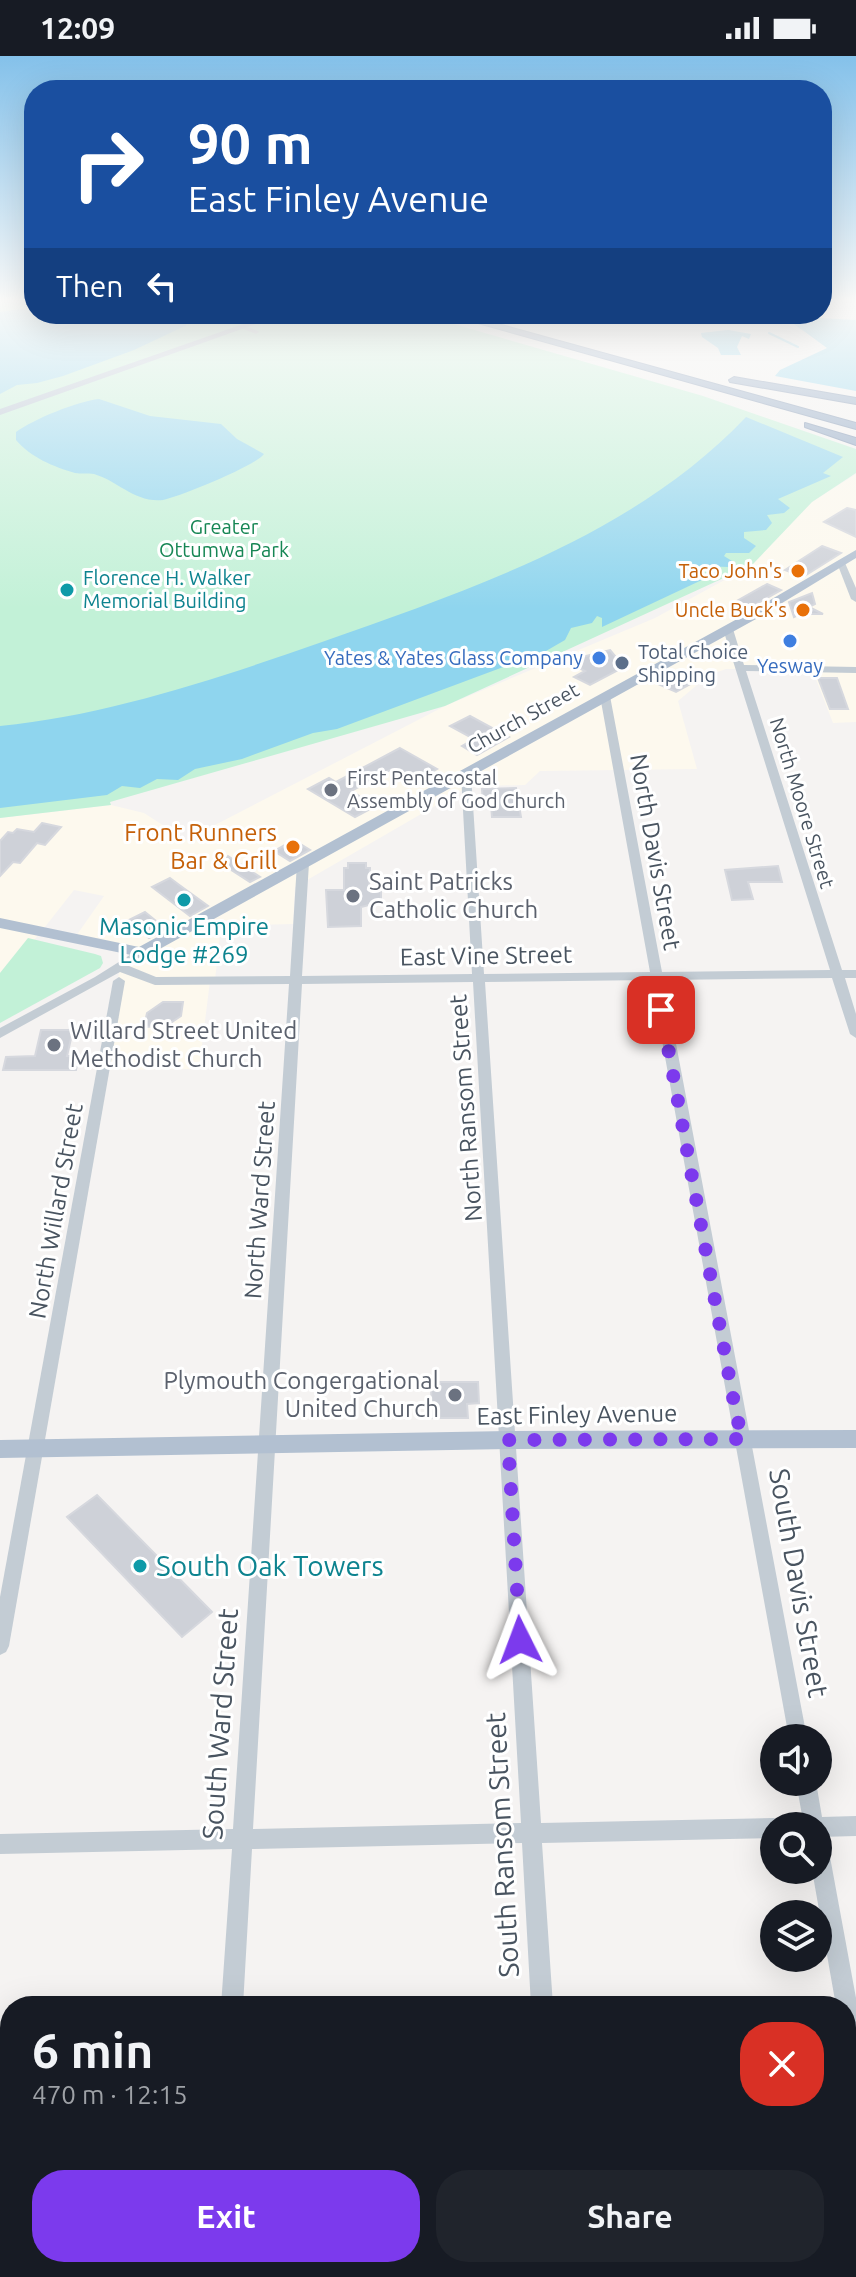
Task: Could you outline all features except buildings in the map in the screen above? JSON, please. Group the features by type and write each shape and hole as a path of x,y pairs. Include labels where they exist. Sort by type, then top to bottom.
{"highway":[{"path":"753,402 856,442"},
{"path":"767,402 856,426"},
{"path":"803,402 856,416"}],"main road":[{"path":"0,412 30,402"},
{"name":"Church Street","path":"141,952 728,629 856,553"},
{"path":"0,923 141,952"},
{"name":"East Finley Avenue","path":"0,1449 508,1440 856,1439"}],"street":[{"path":"841,563 856,599"},
{"name":"North Moore Street","path":"728,629 856,1034"},
{"path":"741,668 856,670"},
{"name":"North Davis Street","path":"605,696 737,1419 744,1439"},
{"name":"North Ransom Street","path":"466,774 508,1440"},
{"name":"North Ward Street","path":"267,1445 303,863"},
{"name":"Church Street","path":"0,1034 119,974 141,952"},
{"name":"East Vine Street","path":"119,974 155,981 856,974"},
{"name":"North Willard Street","path":"0,1646 119,974"},
{"name":"South Davis Street","path":"744,1439 795,1724"},
{"name":"South Ransom Street","path":"508,1440 541,1996"},
{"name":"South Ward Street","path":"233,1996 267,1445"},
{"path":"832,1826 856,1826"},
{"path":"0,1844 760,1828"},
{"path":"825,1884 845,1996"}],"shaded area":[{"path":"856,474 856,722 833,723 812,669 726,669 709,675 678,701 697,769 540,771 525,785 481,786 480,780 295,887 293,924 221,926 215,980 210,981 199,1069 103,1070 120,967 140,952 74,939 104,896 74,890 34,940 28,939 0,973 0,818 111,805 144,813 186,840 445,706 655,618 752,565 812,502"}],"green space":[{"name":"Greater Ottumwa Park","path":"0,402 719,402 856,449 856,473 812,502 752,565 445,706 110,802 111,805 0,818"},
{"path":"28,938 101,956 103,963 100,968 0,1023 0,973"}],"water":[{"path":"85,402 107,402 150,416 221,424 237,439 264,454 248,465 200,487 163,500 144,498 94,474 75,473 51,464 35,456 16,440 16,432"},
{"path":"746,417 843,457 823,473 831,476 778,499 790,508 784,513 767,515 772,523 766,530 744,532 744,538 756,546 749,553 726,553 724,556 732,561 729,567 699,566 696,569 704,579 602,627 602,618 597,616 592,623 571,628 565,640 546,651 337,729 313,733 242,759 195,769 178,780 157,779 140,788 122,786 107,795 0,808 0,726 123,704 204,681 379,622 493,579 602,526 654,494 702,458"}],"place":[{"name":"Taco John's","path":"798,571"},
{"name":"Florence H. Walker Memorial Building","path":"67,590"},
{"name":"Uncle Buck's","path":"803,610"},
{"name":"Yesway","path":"790,641"},
{"name":"Yates & Yates Glass Company","path":"599,658"},
{"name":"Total Choice Shipping","path":"622,663"},
{"name":"First Pentecostal Assembly of God Church","path":"331,790"},
{"name":"Front Runners Bar & Grill","path":"293,847"},
{"name":"Saint Patricks Catholic Church","path":"353,896"},
{"name":"Masonic Empire Lodge #269","path":"184,900"},
{"name":"Willard Street United Methodist Church","path":"54,1045"},
{"name":"Plymouth Congergational United Church","path":"455,1395"},
{"name":"South Oak Towers","path":"140,1566"}],"route":[{"path":"520,1640 508,1440 744,1439 737,1419 661,1010"}]}
